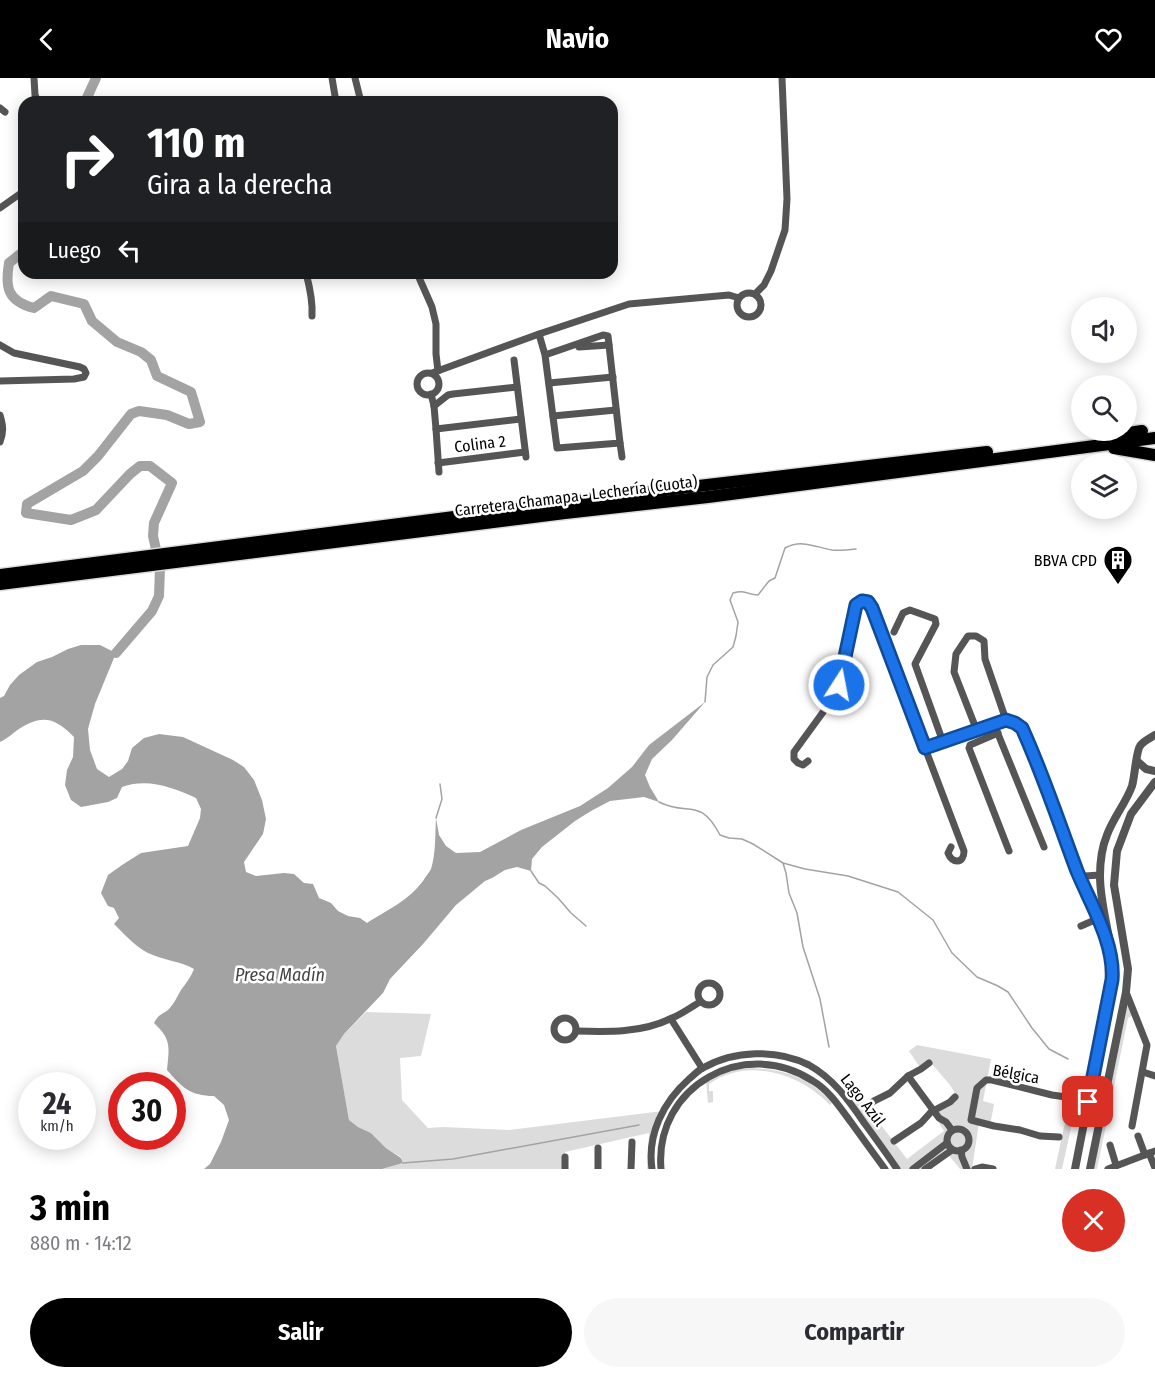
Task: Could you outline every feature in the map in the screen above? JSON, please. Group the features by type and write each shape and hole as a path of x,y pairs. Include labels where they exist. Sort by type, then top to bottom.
{"highway":[{"name":"Carretera Chamapa - Lechería (Cuota)","path":"0,575 55,572 257,547 703,486 1155,430"},
{"name":"Carretera Chamapa - Lechería (Cuota)","path":"257,547 708,497 1155,438"},
{"path":"1068,449 1115,448 1155,454"},
{"name":"Carretera Chamapa - Lechería (Cuota)","path":"0,585 55,572"}],"street":[{"path":"34,78 36,96"},
{"path":"332,78 335,96"},
{"path":"355,78 360,96"},
{"path":"755,294 764,285 771,271 785,230 787,199 782,78"},
{"path":"0,208 18,195"},
{"path":"307,279 313,306 312,316"},
{"path":"420,279 432,307 436,324 435,372 439,381 433,393"},
{"path":"744,294 755,294 762,307 759,313 752,317 745,317 737,305 739,298 744,294"},
{"path":"444,399 433,393 422,393 417,383 423,374 435,372 628,304 729,295 739,298"},
{"path":"545,356 608,333 622,458"},
{"path":"539,334 545,356 557,452 621,443"},
{"path":"0,345 14,353 80,367 86,373 84,377 74,379 0,381"},
{"path":"568,348 609,345"},
{"name":"Colina 2","path":"438,463 526,455 514,360"},
{"path":"549,383 613,377"},
{"path":"434,406 453,394 517,387"},
{"name":"Colina 2","path":"433,393 439,472"},
{"path":"553,416 616,410"},
{"path":"0,415 3,425 0,442"},
{"name":"Colina 2","path":"436,429 521,418"},
{"path":"808,761 803,765 798,763 794,759 794,752 837,693 856,605 862,601 868,602 964,851 962,860 958,862 950,858 948,854 951,847"},
{"path":"894,632 903,613 910,610 935,619 936,624 915,664 943,742"},
{"path":"977,731 954,672 956,654 968,636 976,636 984,641 984,659 1006,720"},
{"path":"925,748 1006,720 1022,728 1110,950"},
{"path":"994,724 1044,847"},
{"path":"998,734 970,745 969,748 1009,851"},
{"path":"1075,1169 1113,971 1100,875 1103,850 1106,836 1131,786 1137,751 1145,741 1155,735"},
{"path":"1145,741 1155,740"},
{"path":"1137,761 1146,769 1155,771"},
{"path":"1090,1169 1126,992 1128,969 1114,885 1116,858 1131,814 1155,782"},
{"path":"1078,874 1100,875"},
{"path":"1081,926 1097,919"},
{"path":"1126,992 1147,1045 1132,1126"},
{"path":"576,1031 633,1030 671,1019 700,1002"},
{"path":"671,1019 703,1068"},
{"name":"Lago Azúl","path":"652,1169 653,1134 666,1105 676,1092 703,1068 729,1058 754,1054 771,1054 790,1058 823,1074 845,1096 897,1169"},
{"path":"868,1106 890,1093 908,1076 929,1063"},
{"name":"Lago Azúl","path":"661,1169 663,1138 669,1120 688,1094 711,1075 733,1066 771,1064 788,1067 803,1074 827,1091 885,1169"},
{"path":"703,1068 711,1068 711,1075"},
{"path":"703,1068 698,1076 704,1080"},
{"path":"1143,1072 1155,1076"},
{"path":"908,1076 939,1118 946,1122 952,1130"},
{"name":"Bélgica","path":"971,1120 977,1088 986,1080 1066,1097"},
{"path":"894,1141 955,1097"},
{"path":"963,1129 971,1120 1040,1136 1059,1137"},
{"path":"950,1147 948,1135 956,1128 963,1129 968,1133 969,1144 961,1150"},
{"path":"1138,1136 1150,1153 1155,1168"},
{"path":"631,1169 632,1142"},
{"path":"1110,1145 1116,1165"},
{"path":"925,1169 950,1147"},
{"path":"913,1169 950,1147 961,1150"},
{"path":"598,1148 598,1169"},
{"path":"961,1150 967,1169"},
{"path":"1108,1169 1116,1165 1126,1165 1150,1153"},
{"path":"565,1157 565,1169"},
{"path":"975,1169 982,1167 993,1169"}],"shaded area":[{"path":"1126,992 1135,1014 1128,1018 1097,1169 1090,1169"},
{"path":"366,1012 431,1014 421,1056 400,1058 402,1100 428,1128 509,1130 663,1111 659,1119 652,1169 647,1169 649,1133 565,1152 565,1169 382,1169 403,1163 401,1157 386,1148 371,1133 349,1120 336,1046 344,1034"},
{"path":"917,1045 991,1059 983,1101 994,1104 990,1126 979,1123 972,1169 960,1169 947,1153 926,1169 920,1169 917,1166 913,1169 897,1169 845,1096 854,1090 907,1159 944,1131 932,1112 956,1095 932,1064 929,1063 921,1069 909,1051"},
{"path":"752,1068 796,1076 815,1087 832,1103 830,1105 804,1084 789,1077 757,1070 740,1071 709,1084 709,1091 713,1091 713,1102 708,1103 706,1081 720,1072"},
{"path":"1075,1076 1082,1078 1062,1169 1055,1169"}],"water":[{"name":"Presa Madín","path":"81,645 100,645 116,653 95,704 88,729 90,750 97,769 109,777 122,769 128,761 132,748 144,738 159,734 183,737 233,760 244,767 254,780 266,819 263,834 244,862 246,872 256,876 294,874 304,883 313,884 319,898 331,903 338,911 360,918 367,923 411,894 431,869 434,857 436,818 439,835 446,846 456,853 480,852 521,830 580,806 608,788 632,767 649,745 705,702 652,759 645,775 659,802 644,797 610,801 575,821 542,847 532,859 531,871 517,867 505,870 485,881 456,905 390,979 383,993 344,1034 336,1046 349,1120 371,1133 386,1148 401,1158 403,1163 382,1169 204,1169 210,1164 229,1120 224,1105 214,1096 206,1096 186,1088 186,1072 167,1070 167,1039 154,1023 172,1005 194,969 153,955 134,943 114,924 119,918 114,908 108,906 101,893 108,875 141,853 188,846 200,818 201,809 196,798 168,787 141,783 122,787 117,798 108,802 81,807 71,800 65,785 67,770 73,757 74,737 61,726 48,720 35,721 0,742 0,698 4,696 19,675 37,662"}],"waterway":[{"path":"88,96 96,78"},
{"path":"18,256 9,263 7,279 13,297 34,308 51,296 84,304 92,321 117,342 141,352 151,360 157,376 191,392 200,422 189,424 167,415 139,411 131,414 98,456 83,471 27,504 26,513 71,520 96,510 140,466 150,466 172,483 154,523 153,536 160,567 159,596 152,611 116,653"},
{"path":"705,702 707,677 713,665 733,647 736,636 738,622 730,600 733,593 758,595 769,581 775,578 785,548 791,545 808,544 835,550 856,549"},
{"path":"436,818 442,799 440,784"},
{"path":"659,802 699,811 713,823 720,835 742,839 783,863 848,876 898,892 933,920 952,953 977,977 1008,992 1049,1049 1068,1059"},
{"path":"783,863 789,893 797,913 803,947 820,999 829,1047"},
{"path":"531,871 539,883 545,886 586,926"},
{"path":"403,1163 453,1159 639,1125"}],"place":[{"name":"BBVA CPD","path":"1118,586"}],"route":[{"path":"839,685 856,605 862,601 868,602 925,748 1006,720 1022,728 1110,950 1112,980 1088,1102"}]}
